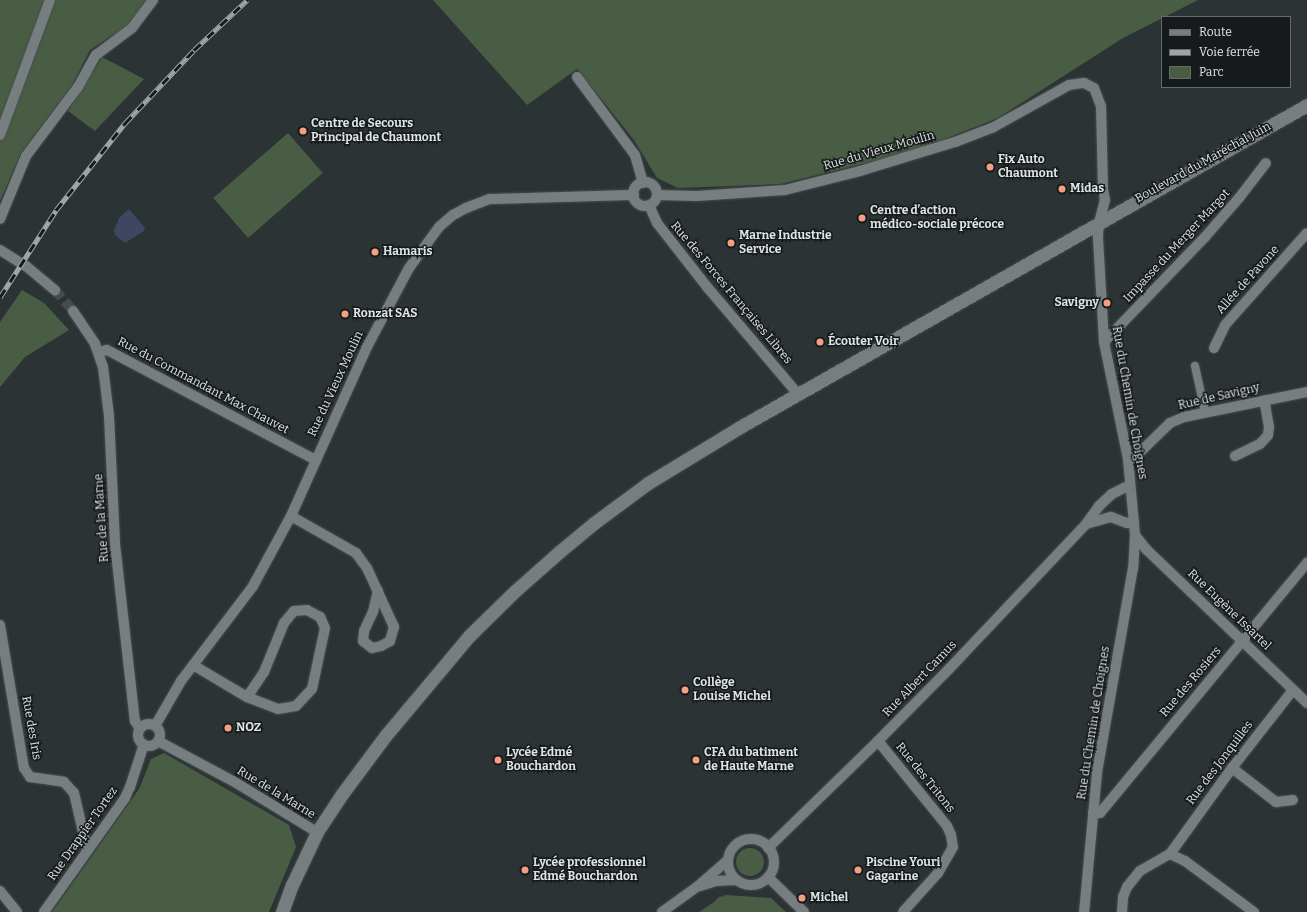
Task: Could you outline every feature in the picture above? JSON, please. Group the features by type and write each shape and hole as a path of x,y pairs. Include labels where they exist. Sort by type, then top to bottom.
{"street":[{"path":"0,135 50,0"},
{"path":"0,219 26,156 78,87 96,55 132,28 153,0"},
{"path":"577,77 635,155 643,183"},
{"name":"Rue du Vieux Moulin","path":"657,195 697,196 784,190 860,171 955,142 992,128 1069,85 1084,83 1094,88"},
{"name":"Rue du Chemin de Choignes","path":"1084,912 1097,772 1133,568 1135,535 1128,459 1104,342 1098,238 1099,222 1106,200 1103,189 1101,106 1094,88"},
{"name":"Boulevard du Maréchal Juin","path":"282,912 317,832 342,794 386,735 469,636 515,591 559,552 648,483 798,394 1307,105"},
{"name":"Impasse du Merger Margot","path":"1104,342 1205,237 1239,198 1266,163"},
{"path":"643,183 653,186 657,195 654,201 649,205 639,204 634,195 636,187 643,183"},
{"name":"Rue du Vieux Moulin","path":"155,726 181,681 253,586 291,516 367,347 409,268 439,227 453,215 466,208 490,200 634,195"},
{"name":"Rue des Forces Françaises Libres","path":"649,205 657,223 666,235 708,288 798,394"},
{"name":"Allée de Pavone","path":"1214,348 1225,325 1307,233"},
{"path":"0,250 26,266 55,290"},
{"name":"Rue de la Marne","path":"73,311 99,352 104,372 109,416 115,544 135,721 140,729"},
{"name":"Rue du Commandant Max Chauvet","path":"99,352 107,350 316,460"},
{"path":"1196,366 1204,412"},
{"name":"Rue de Savigny","path":"1128,459 1135,457 1170,423 1184,417 1307,392"},
{"path":"1235,456 1260,444 1268,435 1269,427 1264,400"},
{"name":"Rue Albert Camus","path":"768,848 878,741 1086,524 1099,506 1112,494 1130,485"},
{"path":"1103,503 1105,510 1111,517 1127,523 1134,522"},
{"path":"291,516 356,553 367,568 378,592 394,627 390,641 372,648 363,641 364,631 373,612 378,592"},
{"path":"1086,524 1111,517"},
{"name":"Rue Eugène Issartel","path":"1135,535 1146,549 1243,640 1307,703"},
{"name":"Rue des Rosiers","path":"1093,812 1100,813 1307,563"},
{"path":"193,665 212,678 247,696 278,709 296,706 305,699 312,689 325,628 320,617 307,610 294,611 284,624 264,672 247,696"},
{"name":"Rue des Iris","path":"0,625 24,768 30,777 64,782 74,793 87,849"},
{"name":"Rue des Jonquilles","path":"1170,854 1232,768 1293,690"},
{"path":"146,725 155,726 159,731 158,741 150,746 144,744 138,738 140,729 146,725"},
{"name":"Rue de la Marne","path":"158,741 232,781 317,832"},
{"name":"Rue des Tritons","path":"878,741 948,826 953,847 938,873 903,912"},
{"name":"Rue Drappier Tortez","path":"44,912 124,798 130,787 144,744"},
{"path":"1232,768 1276,802 1293,800"},
{"path":"662,912 698,886 728,860 734,847 745,840 758,841 768,848 773,863 768,877 763,882 749,885 736,880 698,886"},
{"path":"1122,912 1123,897 1127,887 1140,871 1170,854 1185,861 1254,912"},
{"path":"728,860 728,867 736,880"},
{"path":"768,877 804,912"},
{"path":"0,891 17,912"}],"green space":[{"path":"0,0 147,0 130,24 90,50 71,87 21,153 0,201"},
{"path":"433,0 1198,0 1166,16 1161,16 1161,19 1123,38 998,118 912,152 780,184 678,188 657,178 634,140 577,69 527,105"},
{"path":"102,57 144,79 95,131 68,111"},
{"path":"288,133 323,173 248,238 213,198"},
{"path":"22,290 44,303 69,330 25,357 0,387 0,322"},
{"path":"164,753 289,825 296,847 269,912 52,912 139,789 151,759"},
{"path":"750,848 760,852 764,862 760,872 750,876 740,872 736,862 740,852"},
{"path":"725,895 771,898 786,912 699,912 720,896 722,897"}],"water":[{"path":"129,209 145,228 144,231 125,243 115,235 114,230 119,218"}],"tunnel":[{"path":"55,290 73,311"}],"railway":[{"path":"0,297 56,210 125,123 194,50 247,0"}],"place":[{"name":"Centre de Secours Principal de Chaumont","path":"303,131"},
{"name":"Fix Auto Chaumont","path":"990,167"},
{"name":"Midas","path":"1062,189"},
{"name":"Centre d’action médico-sociale précoce","path":"862,218"},
{"name":"Marne Industrie Service","path":"731,243"},
{"name":"Hamaris","path":"375,252"},
{"name":"Savigny","path":"1107,303"},
{"name":"Ronzat SAS","path":"345,314"},
{"name":"Écouter Voir","path":"820,342"},
{"name":"Collège Louise Michel","path":"685,690"},
{"name":"NOZ","path":"228,728"},
{"name":"Lycée Edmé Bouchardon","path":"498,760"},
{"name":"CFA du batiment de Haute Marne","path":"696,760"},
{"name":"Lycée professionnel Edmé Bouchardon","path":"525,870"},
{"name":"Piscine Youri Gagarine","path":"858,870"},
{"name":"Michel","path":"802,898"}]}
